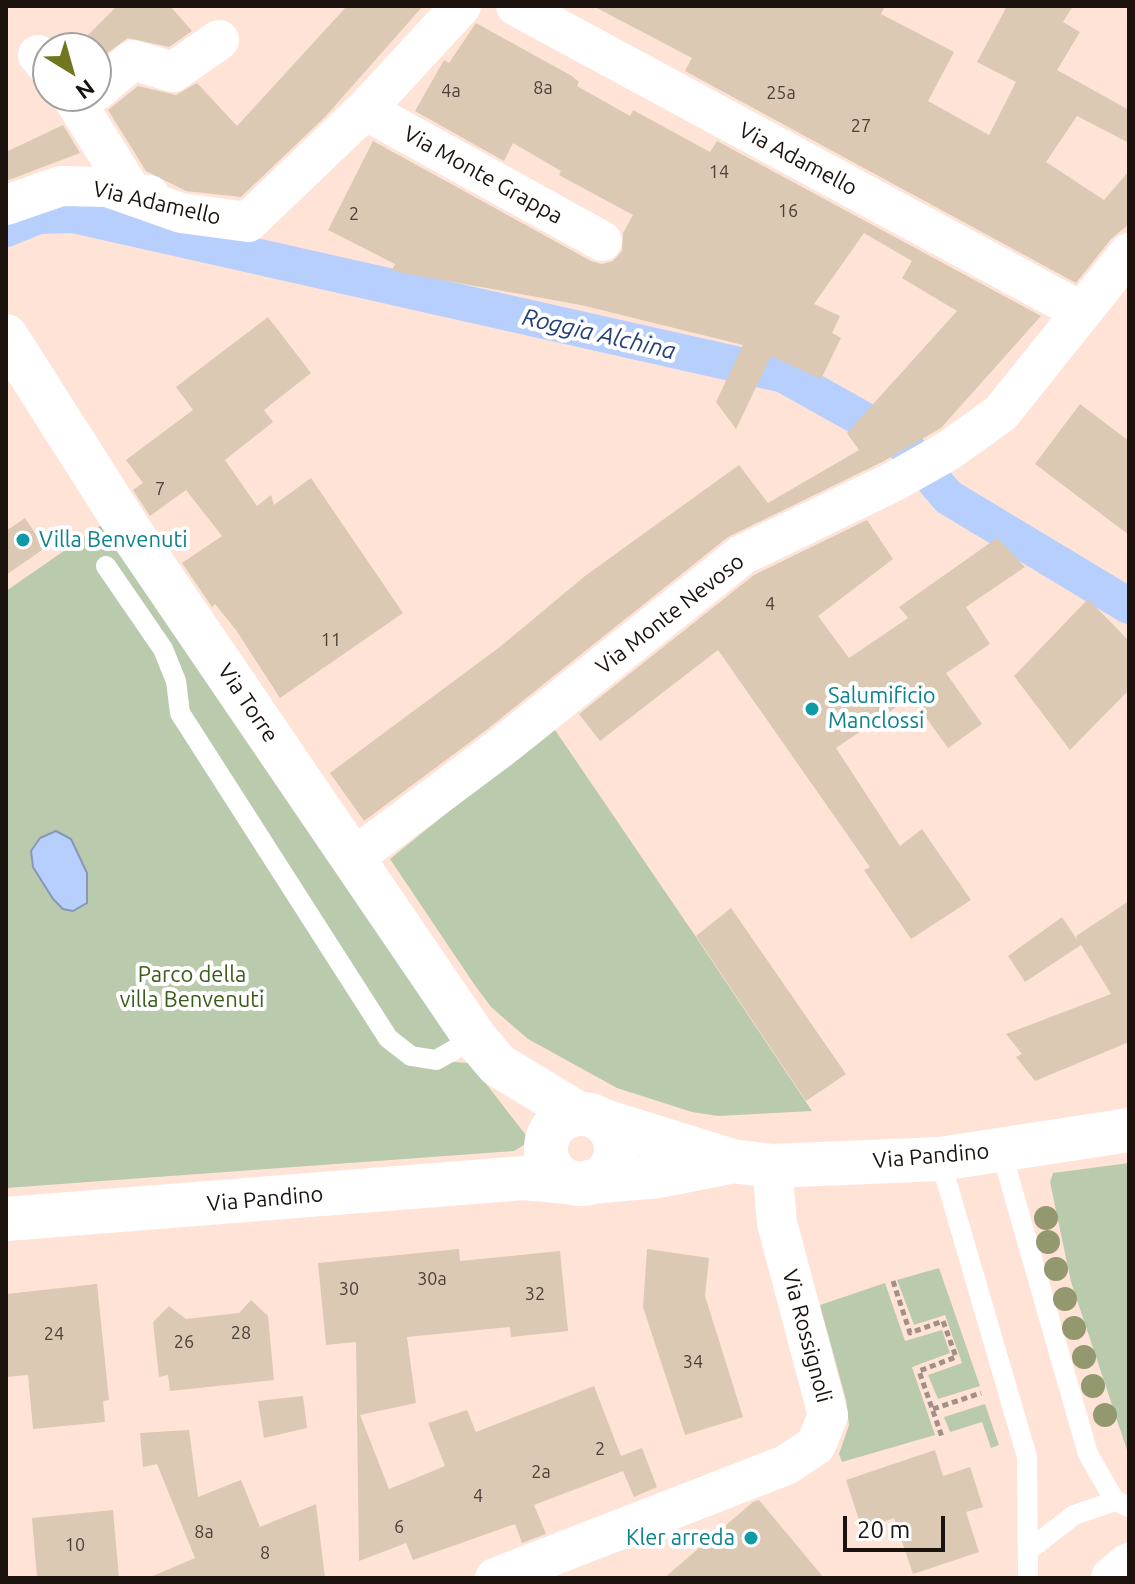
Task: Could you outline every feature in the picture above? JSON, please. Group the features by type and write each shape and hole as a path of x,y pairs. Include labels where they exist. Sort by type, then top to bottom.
{"street":[{"name":"Via Adamello","path":"6,205 61,186 107,187 181,213 248,222 365,110 461,6"},
{"name":"Via Adamello","path":"516,6 1080,311"},
{"path":"112,76 133,60 173,72 219,40"},
{"name":"Via Monte Grappa","path":"365,110 602,241"},
{"path":"92,112 132,193 264,208"},
{"name":"Via Monte Nevoso","path":"352,859 499,749 742,555 893,482 948,451 1001,413 1129,253"},
{"name":"Via Torre","path":"6,336 84,461 486,1052 514,1102 539,1158"},
{"name":"Via Torre","path":"486,1052 590,1117"},
{"path":"539,1158 558,1122 590,1117 609,1128 616,1149 607,1170 583,1183"},
{"name":"Via Pandino","path":"590,1117 752,1164"},
{"name":"Via Pandino","path":"6,1219 539,1158 583,1183 752,1164 940,1159 1129,1130"},
{"name":"Via Rossignoli","path":"495,1578 786,1465 816,1445 828,1415 777,1223 752,1164"},
{"path":"1113,1578 1129,1565"}],"lane":[{"path":"106,566 163,649 176,681 180,713 388,1038 411,1056 436,1060 486,1052"},
{"path":"1001,1150 1088,1454 1122,1504 1074,1515 1029,1550"},
{"path":"940,1159 1027,1457 1028,1578"}],"path":[{"path":"893,1281 910,1333 943,1321 956,1357 919,1371 942,1437"},
{"path":"933,1409 1006,1385"}],"green space":[{"name":"Parco della villa Benvenuti","path":"103,524 455,1039 443,1048 453,1062 470,1063 525,1134 527,1143 514,1151 6,1188 6,591"},
{"path":"553,727 812,1111 718,1116 692,1112 617,1088 528,1039 491,1007 474,984 390,859"},
{"path":"1129,1163 1129,1456 1071,1282 1050,1182 1053,1173"},
{"path":"939,1268 980,1386 938,1399 928,1375 962,1363 945,1315 914,1325 897,1280"},
{"path":"885,1283 905,1341 942,1330 950,1353 912,1367 935,1435 842,1462 839,1454 849,1425 846,1400 820,1305"},
{"path":"985,1404 999,1445 991,1448 982,1422 950,1432 944,1417"}],"water":[{"path":"56,831 71,839 87,873 87,903 73,911 63,909 53,899 33,867 31,851 40,838"}],"building":[{"path":"117,6 170,6 192,31 169,47 128,38 112,50 112,32 91,32"},
{"path":"347,6 423,6 325,117 241,197 186,191 146,171 109,112 138,86 176,95 197,83 237,126"},
{"path":"593,6 885,6 881,14 954,52 928,101 989,135 1016,82 977,62 1007,6 1073,6 1063,22 1080,32 1057,70 1129,110 1129,143 1077,116 1046,162 1104,200 1129,171 1129,224 1111,239 1076,283 685,71 692,58"},
{"path":"476,23 572,76 579,82 577,86 630,116 633,110 710,152 717,141 1041,316 941,428 882,462 728,537 485,731 364,821 330,773 501,646 585,576 739,465 768,503 859,450 847,433 957,311 902,278 912,261 864,233 814,304 840,316 832,333 841,338 821,379 771,356 736,429 716,402 743,345 581,305 392,271 395,264 328,230 373,141 591,261 602,264 613,261 622,251 623,233 633,215 559,175 561,171 513,143 504,161 415,111 444,60 449,63"},
{"path":"63,125 80,153 6,181 6,152"},
{"path":"268,317 311,373 264,410 273,422 225,460 257,506 271,495 274,505 311,478 403,613 280,698 236,630 215,604 212,607 182,563 222,536 186,490 150,516 133,490 143,483 126,460 193,410 176,387"},
{"path":"1080,404 1129,441 1129,535 1035,464"},
{"name":"Villa Benvenuti","path":"25,518 45,548 6,575 6,531"},
{"path":"867,520 893,559 818,616 849,658 908,618 899,607 997,538 1025,567 966,607 990,644 946,673 982,724 948,748 911,697 836,748 900,846 922,829 971,900 911,939 864,870 870,867 718,650 600,741 579,714 754,575"},
{"path":"1088,599 1129,641 1129,690 1070,750 1014,676"},
{"path":"1129,901 1129,1042 1035,1081 1016,1057 1022,1054 1006,1034 1111,994 1081,945 1025,982 1008,956 1062,917 1078,941 1076,936"},
{"path":"731,908 846,1074 806,1101 696,936"},
{"path":"459,1249 460,1261 560,1251 568,1331 511,1337 510,1327 407,1337 416,1403 360,1415 389,1489 445,1466 428,1423 467,1410 476,1432 594,1386 621,1456 642,1448 657,1487 634,1497 623,1471 534,1505 546,1534 522,1543 515,1524 413,1560 406,1543 359,1561 356,1342 326,1345 318,1263"},
{"path":"647,1249 709,1258 705,1296 743,1417 685,1435 643,1307"},
{"path":"97,1284 109,1400 103,1401 105,1422 33,1429 28,1375 6,1377 6,1294"},
{"path":"251,1300 268,1316 274,1380 170,1391 168,1375 159,1377 153,1322 169,1306 186,1319 239,1313"},
{"path":"303,1396 307,1428 264,1438 258,1401"},
{"path":"189,1430 198,1497 241,1480 260,1527 316,1504 325,1578 148,1578 195,1558 157,1464 143,1467 140,1433"},
{"path":"935,1450 943,1476 970,1467 983,1507 966,1512 979,1552 913,1574 894,1518 862,1529 846,1480"},
{"name":"Kler arreda","path":"759,1500 824,1578 664,1578 753,1502"},
{"path":"113,1510 119,1578 37,1578 32,1518"}],"waterway":[{"name":"Roggia Alchina","path":"6,229 38,216 73,215 784,375 900,440 948,497 1129,606"}],"place":[{"name":"Villa Benvenuti","path":"23,540"},
{"name":"Salumificio Manclossi","path":"812,709"},
{"name":"Kler arreda","path":"751,1538"}]}
